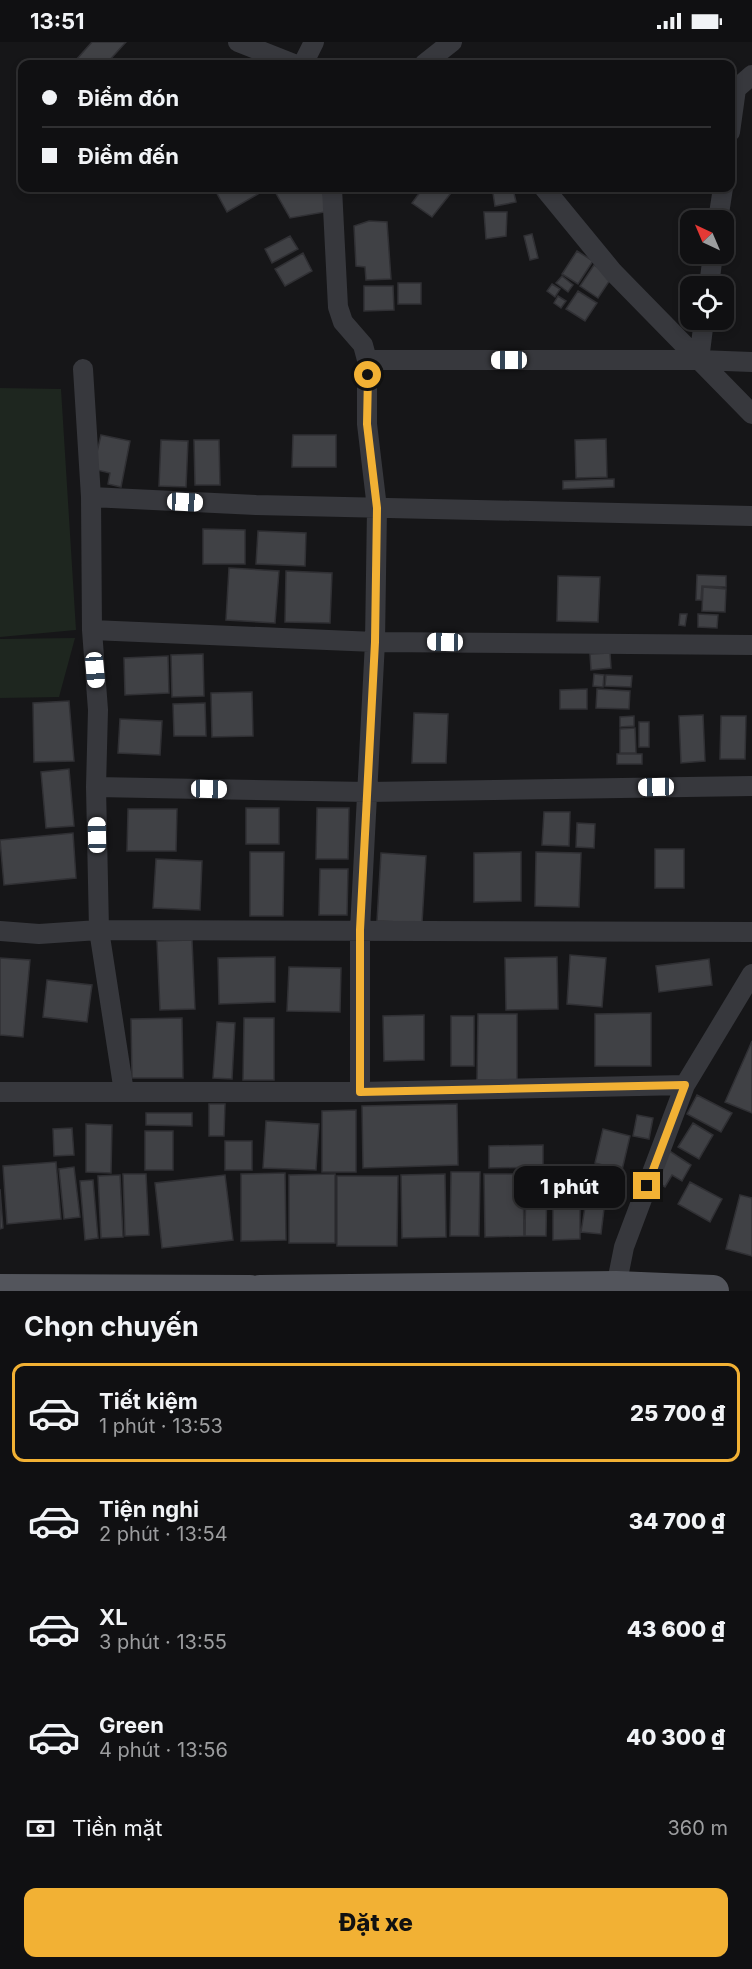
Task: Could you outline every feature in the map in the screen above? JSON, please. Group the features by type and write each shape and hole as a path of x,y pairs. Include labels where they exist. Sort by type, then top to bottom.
{"main road":[{"path":"260,1291 616,1287 713,1291"},
{"path":"0,1290 250,1291"}],"street":[{"path":"238,42 284,60"},
{"path":"305,60 315,42"},
{"path":"429,60 452,42"},
{"path":"735,96 736,89 752,75"},
{"path":"332,192 338,307 343,321 363,345 367,360 367,424 377,508 375,642 360,930 360,1092"},
{"path":"547,192 613,272 752,414"},
{"path":"720,210 722,192"},
{"path":"699,360 703,330"},
{"path":"367,360 752,362"},
{"path":"84,369 91,497 92,630 98,710 96,787 99,930 124,1092"},
{"path":"91,497 377,508 752,516"},
{"path":"92,630 375,642 752,645"},
{"path":"96,787 368,792 752,786"},
{"path":"0,931 39,934 99,930 752,932"},
{"path":"616,1287 624,1246 685,1085 752,974"},
{"path":"0,1092 360,1092 685,1085"}],"shaded area":[{"path":"0,388 61,389 76,630 0,637"},
{"path":"75,638 59,697 0,698 0,639"}],"building":[{"path":"92,42 126,42 110,60 76,60"},
{"path":"216,192 257,192 258,194 227,212"},
{"path":"275,192 323,192 325,212 290,218"},
{"path":"420,192 452,192 432,217 412,203"},
{"path":"514,192 516,202 495,206 493,193"},
{"path":"484,212 507,212 506,236 486,239"},
{"path":"369,221 387,222 391,279 366,280 365,267 356,266 354,226"},
{"path":"532,234 538,258 530,260 524,236"},
{"path":"290,236 298,249 272,263 265,249"},
{"path":"577,251 593,261 578,284 562,274"},
{"path":"303,253 312,271 285,286 275,269"},
{"path":"594,265 612,277 598,298 580,286"},
{"path":"562,276 573,285 568,292 556,283"},
{"path":"398,283 421,283 421,304 398,304"},
{"path":"552,284 560,289 555,297 547,291"},
{"path":"364,286 393,286 394,310 364,311"},
{"path":"578,291 597,303 585,321 566,309"},
{"path":"558,296 566,301 561,308 554,303"},
{"path":"101,435 130,441 121,487 108,484 110,473 93,469"},
{"path":"293,435 336,435 336,467 292,467"},
{"path":"606,439 607,477 576,478 575,440"},
{"path":"161,440 188,441 186,487 159,486"},
{"path":"194,440 219,440 220,485 195,485"},
{"path":"614,479 614,487 563,489 563,481"},
{"path":"203,529 245,530 245,564 203,564"},
{"path":"258,531 306,533 305,566 256,564"},
{"path":"229,568 279,571 275,623 226,620"},
{"path":"286,571 332,573 330,623 285,622"},
{"path":"697,575 726,576 726,587 702,586 701,600 696,600"},
{"path":"558,576 600,577 598,622 557,621"},
{"path":"703,587 726,589 725,612 702,611"},
{"path":"680,614 687,614 685,626 679,625"},
{"path":"698,614 718,615 717,628 698,627"},
{"path":"610,653 611,668 591,670 590,654"},
{"path":"203,654 204,696 172,697 171,655"},
{"path":"168,656 169,693 125,695 124,658"},
{"path":"594,674 604,675 603,687 593,686"},
{"path":"606,675 632,676 631,687 605,686"},
{"path":"587,689 587,709 560,709 560,690"},
{"path":"597,689 630,691 629,709 596,708"},
{"path":"252,692 253,736 212,737 211,693"},
{"path":"69,701 74,761 34,762 33,703"},
{"path":"205,703 206,736 174,736 173,704"},
{"path":"414,713 448,714 446,763 412,763"},
{"path":"703,715 705,761 681,763 679,716"},
{"path":"634,716 634,726 620,727 620,717"},
{"path":"721,716 746,716 745,759 720,759"},
{"path":"120,719 162,721 160,755 118,753"},
{"path":"639,722 649,722 649,747 639,747"},
{"path":"635,728 636,753 620,753 620,729"},
{"path":"617,754 642,754 642,764 617,764"},
{"path":"69,769 74,826 46,828 41,772"},
{"path":"246,808 279,808 279,844 246,844"},
{"path":"317,808 349,808 348,859 316,859"},
{"path":"128,809 177,809 176,851 127,851"},
{"path":"544,812 570,812 569,846 542,845"},
{"path":"577,823 595,824 594,848 576,847"},
{"path":"73,833 76,878 4,885 0,840"},
{"path":"655,849 684,849 684,888 655,888"},
{"path":"250,852 284,852 283,916 250,916"},
{"path":"521,852 521,901 474,902 474,853"},
{"path":"536,852 581,853 579,907 535,906"},
{"path":"381,853 426,856 422,923 377,921"},
{"path":"156,859 202,861 200,910 153,908"},
{"path":"320,869 348,869 347,915 319,915"},
{"path":"192,940 195,1009 160,1010 157,941"},
{"path":"570,955 606,958 602,1007 567,1004"},
{"path":"275,957 275,1002 219,1004 218,958"},
{"path":"557,957 558,1009 506,1010 505,958"},
{"path":"0,958 30,960 23,1037 0,1035"},
{"path":"709,959 712,985 659,992 656,966"},
{"path":"289,967 341,968 340,1012 287,1011"},
{"path":"47,980 92,985 87,1022 43,1017"},
{"path":"651,1013 651,1066 595,1066 595,1014"},
{"path":"478,1014 517,1014 517,1080 477,1080"},
{"path":"424,1015 424,1060 384,1061 383,1016"},
{"path":"451,1016 474,1016 474,1066 451,1066"},
{"path":"182,1018 183,1078 132,1078 131,1019"},
{"path":"244,1018 274,1018 274,1080 243,1080"},
{"path":"217,1022 235,1023 232,1079 213,1078"},
{"path":"752,1041 752,1113 725,1102"},
{"path":"697,1095 732,1113 721,1132 687,1114"},
{"path":"209,1104 225,1104 224,1136 209,1136"},
{"path":"457,1104 458,1165 363,1168 362,1106"},
{"path":"356,1110 356,1172 322,1172 322,1111"},
{"path":"146,1113 192,1113 192,1126 146,1125"},
{"path":"637,1115 653,1118 649,1139 633,1136"},
{"path":"266,1121 319,1124 316,1170 263,1168"},
{"path":"693,1123 713,1135 699,1159 678,1147"},
{"path":"86,1124 112,1125 111,1173 86,1172"},
{"path":"72,1128 74,1155 54,1156 53,1129"},
{"path":"603,1129 630,1136 622,1170 595,1163"},
{"path":"145,1131 173,1131 173,1170 145,1170"},
{"path":"225,1141 252,1141 252,1170 225,1170"},
{"path":"543,1145 543,1167 489,1168 489,1146"},
{"path":"668,1150 691,1165 682,1181 672,1175 665,1187 651,1178"},
{"path":"56,1162 61,1219 7,1224 3,1166"},
{"path":"74,1167 80,1217 64,1219 59,1169"},
{"path":"451,1172 480,1172 479,1236 450,1236"},
{"path":"285,1173 286,1240 241,1241 241,1174"},
{"path":"123,1174 146,1174 149,1235 125,1236"},
{"path":"335,1174 335,1243 289,1243 289,1175"},
{"path":"445,1174 446,1237 402,1238 401,1175"},
{"path":"484,1174 523,1174 524,1236 485,1237"},
{"path":"553,1174 580,1174 580,1239 553,1240"},
{"path":"120,1175 123,1237 101,1238 98,1176"},
{"path":"225,1175 233,1240 162,1248 155,1183"},
{"path":"526,1175 547,1175 546,1236 525,1236"},
{"path":"337,1176 398,1176 397,1246 337,1246"},
{"path":"586,1176 606,1179 602,1204 583,1202"},
{"path":"93,1180 98,1238 85,1240 80,1181"},
{"path":"690,1182 722,1199 710,1222 678,1204"},
{"path":"0,1189 3,1228 0,1229"},
{"path":"740,1195 752,1198 752,1256 726,1249"},
{"path":"585,1207 604,1209 601,1234 581,1232"}],"route":[{"path":"368,375 367,424 377,508 375,642 360,930 360,1092 685,1085 647,1186"}]}
